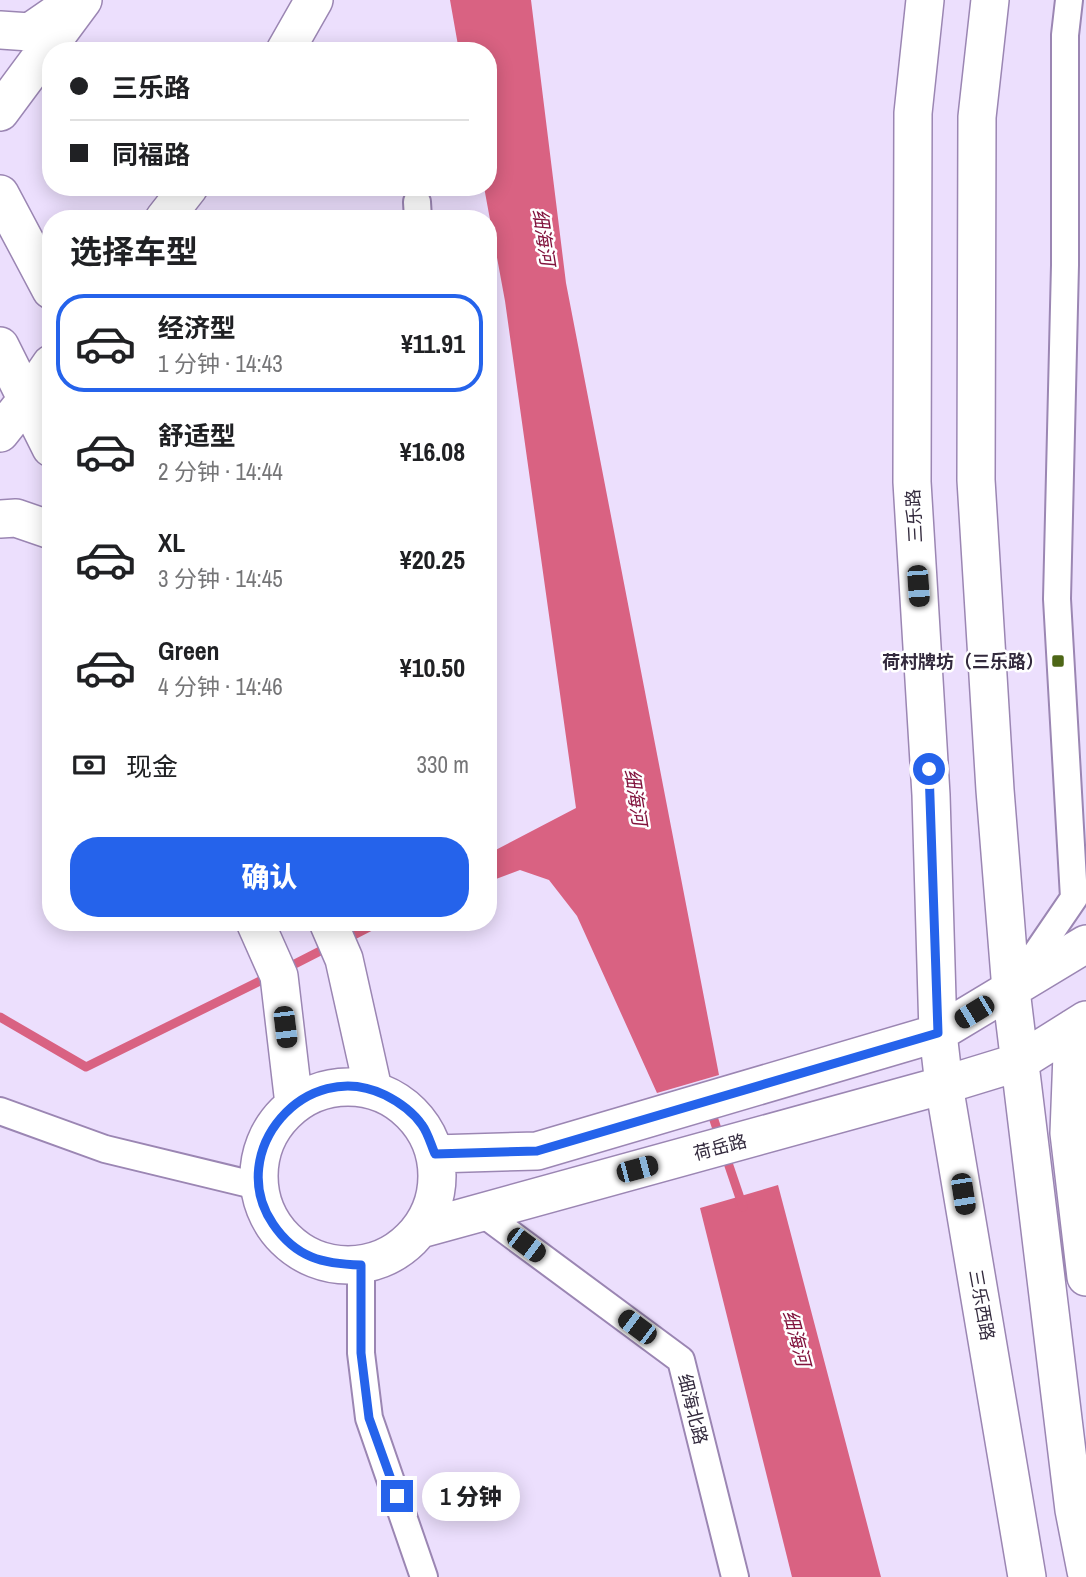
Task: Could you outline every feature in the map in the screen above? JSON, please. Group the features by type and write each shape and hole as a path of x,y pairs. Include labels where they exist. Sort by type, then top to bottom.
{"street":[{"path":"0,30 30,32 75,0"},
{"path":"52,42 83,0"},
{"path":"290,42 314,0"},
{"name":"三乐路","path":"925,0 913,113 912,482 931,795 938,1033"},
{"path":"989,0 978,117 976,480 995,790 1010,990 1074,1510 1086,1571"},
{"path":"1010,990 1074,898 1057,600 1065,265 1065,35 1069,0"},
{"path":"0,112 42,55"},
{"path":"0,194 42,273"},
{"path":"170,210 182,196"},
{"path":"0,346 42,430"},
{"path":"0,433 42,377"},
{"path":"0,519 16,518 42,527"},
{"path":"260,931 279,976 294,1104"},
{"path":"332,931 344,959 373,1089"},
{"path":"435,1154 537,1151 938,1033 1086,944"},
{"path":"1080,1024 1069,1133 1086,1277"},
{"name":"荷岳路","path":"421,1229 1019,1062 1080,1024"},
{"name":"三乐西路","path":"938,1033 944,1085 1027,1577"},
{"path":"345,1086 373,1089 401,1103 423,1125 435,1154 438,1180 433,1206 421,1229 394,1253 361,1265 332,1264 305,1255 282,1237 266,1214 258,1186 260,1155 272,1126 294,1104 318,1091 345,1086"},
{"path":"0,1111 104,1149 258,1186"},
{"name":"细海北路","path":"481,1212 681,1360 735,1577"},
{"path":"361,1265 361,1353 369,1418 424,1577"}],"water":[{"path":"450,0 531,0 566,283 719,1075 657,1093 577,916 549,880 520,870 497,879 497,849 576,808 497,258 497,210 488,210 486,196 497,196 497,42 457,42"},
{"path":"778,1185 881,1577 792,1577 700,1208"}],"waterway":[{"path":"346,939 362,931"},
{"path":"283,970 330,946"},
{"path":"0,1017 86,1067 270,976"},
{"name":"细海河","path":"710,1108 720,1138"},
{"name":"细海河","path":"725,1154 743,1207"}],"place":[{"name":"荷村牌坊（三乐路）","path":"1058,661"}],"route":[{"path":"397,1496 369,1418 361,1353 361,1265 332,1264 305,1255 282,1237 266,1214 258,1186 260,1155 272,1126 294,1104 318,1091 345,1086 373,1089 401,1103 423,1125 435,1154 537,1151 938,1033 929,769"}]}
